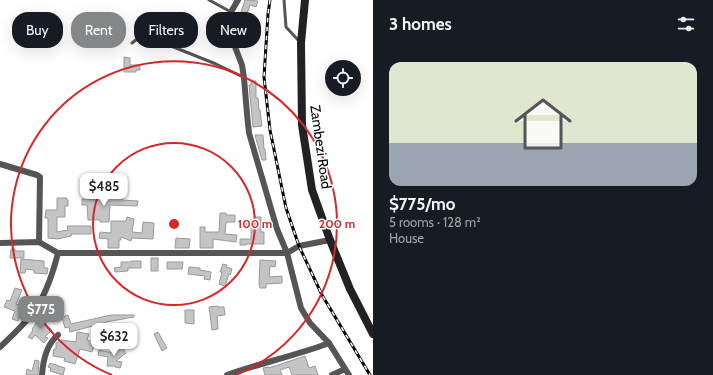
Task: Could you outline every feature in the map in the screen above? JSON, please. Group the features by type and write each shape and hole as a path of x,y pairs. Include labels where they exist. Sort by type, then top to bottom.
{"main road":[{"name":"Zambezi Road","path":"305,0 301,43 302,125 312,190 350,289 373,334"}],"street":[{"path":"231,12 238,0"},
{"path":"235,48 242,65 249,133 277,229 287,253 301,308 310,323 329,343 349,375"},
{"path":"0,164 40,177 39,242"},
{"path":"0,243 39,242 58,253 287,253 299,246 330,240"},
{"path":"0,347 23,324 41,300 51,278 58,253"},
{"path":"42,375 48,348 51,342 58,335"},
{"path":"227,375 329,343"},
{"path":"332,375 345,369"}],"lane":[{"path":"209,0 231,12"},
{"path":"284,0 286,28 301,43"},
{"path":"132,43 141,36 146,36 216,64 244,78"}],"building":[{"path":"245,0 258,1 256,7 250,5 248,12 241,12"},
{"path":"124,57 130,58 130,65 140,65 140,70 136,70 136,72 124,72"},
{"path":"251,81 256,81 256,98 258,98 262,126 253,127 249,85 251,85"},
{"path":"255,135 263,135 266,160 262,160"},
{"path":"103,194 123,197 122,200 138,201 137,206 110,205 109,222 88,220 87,205 82,205 82,199 95,199 95,196 103,196"},
{"path":"57,198 67,198 68,206 65,206 65,217 57,217 57,232 68,230 67,226 91,226 91,234 71,234 71,236 58,239 48,238 48,218 45,218 46,210 57,210"},
{"path":"220,213 235,215 235,222 226,222 225,234 237,235 236,242 213,239 213,248 200,248 200,227 205,227 205,232 219,232"},
{"path":"127,217 134,219 132,232 142,233 143,222 154,223 153,239 132,238 131,241 121,237 121,240 119,240 119,248 108,248 108,239 99,238 100,232 111,233 111,221 126,221"},
{"path":"254,217 261,217 261,232 264,232 264,244 240,245 240,239 251,239 251,227 246,227 246,222 254,220"},
{"path":"176,238 190,239 189,248 175,248"},
{"path":"11,249 15,249 15,251 24,251 24,258 10,258"},
{"path":"151,258 158,258 158,271 151,271"},
{"path":"21,259 44,261 44,268 48,268 47,274 34,273 34,270 26,269 25,273 20,273"},
{"path":"260,260 276,261 275,267 270,266 269,277 282,276 282,283 266,284 266,288 260,288"},
{"path":"141,261 141,268 128,268 128,271 115,272 114,268 121,267 121,262"},
{"path":"167,262 183,262 182,269 167,269"},
{"path":"223,264 232,269 225,286 219,284 222,272 220,272"},
{"path":"189,267 200,268 200,270 211,272 210,280 204,279 205,276 188,274"},
{"path":"15,288 22,290 16,304 22,306 22,309 25,309 23,314 21,313 18,321 12,319 15,311 4,307 7,300 10,301"},
{"path":"209,307 224,307 225,315 217,316 218,329 212,330"},
{"path":"185,310 194,310 194,324 185,323"},
{"path":"68,315 71,324 111,315 134,315 134,317 106,322 70,332 69,327 65,328 62,317"},
{"path":"41,316 47,320 45,324 52,330 45,337 48,338 44,343 35,335 32,339 28,337"},
{"path":"77,332 89,334 87,340 95,342 92,352 80,349 75,364 64,361 65,358 53,356 54,349 56,349 56,343 61,340 76,342"},
{"path":"158,332 167,348 162,351 154,334"},
{"path":"120,345 126,353 116,361 122,362 120,368 115,366 107,366 108,357 98,355 99,350 111,352"},
{"path":"305,356 309,368 315,366 318,375 292,375 289,367 280,370 282,375 265,375 263,368 269,368"},
{"path":"35,360 39,361 38,375 26,375 27,369 32,371"},
{"path":"50,363 65,368 63,375 50,371 51,368 48,367"}],"railway":[{"path":"270,0 264,77 270,130 286,208 299,246 322,295 370,375"}]}
